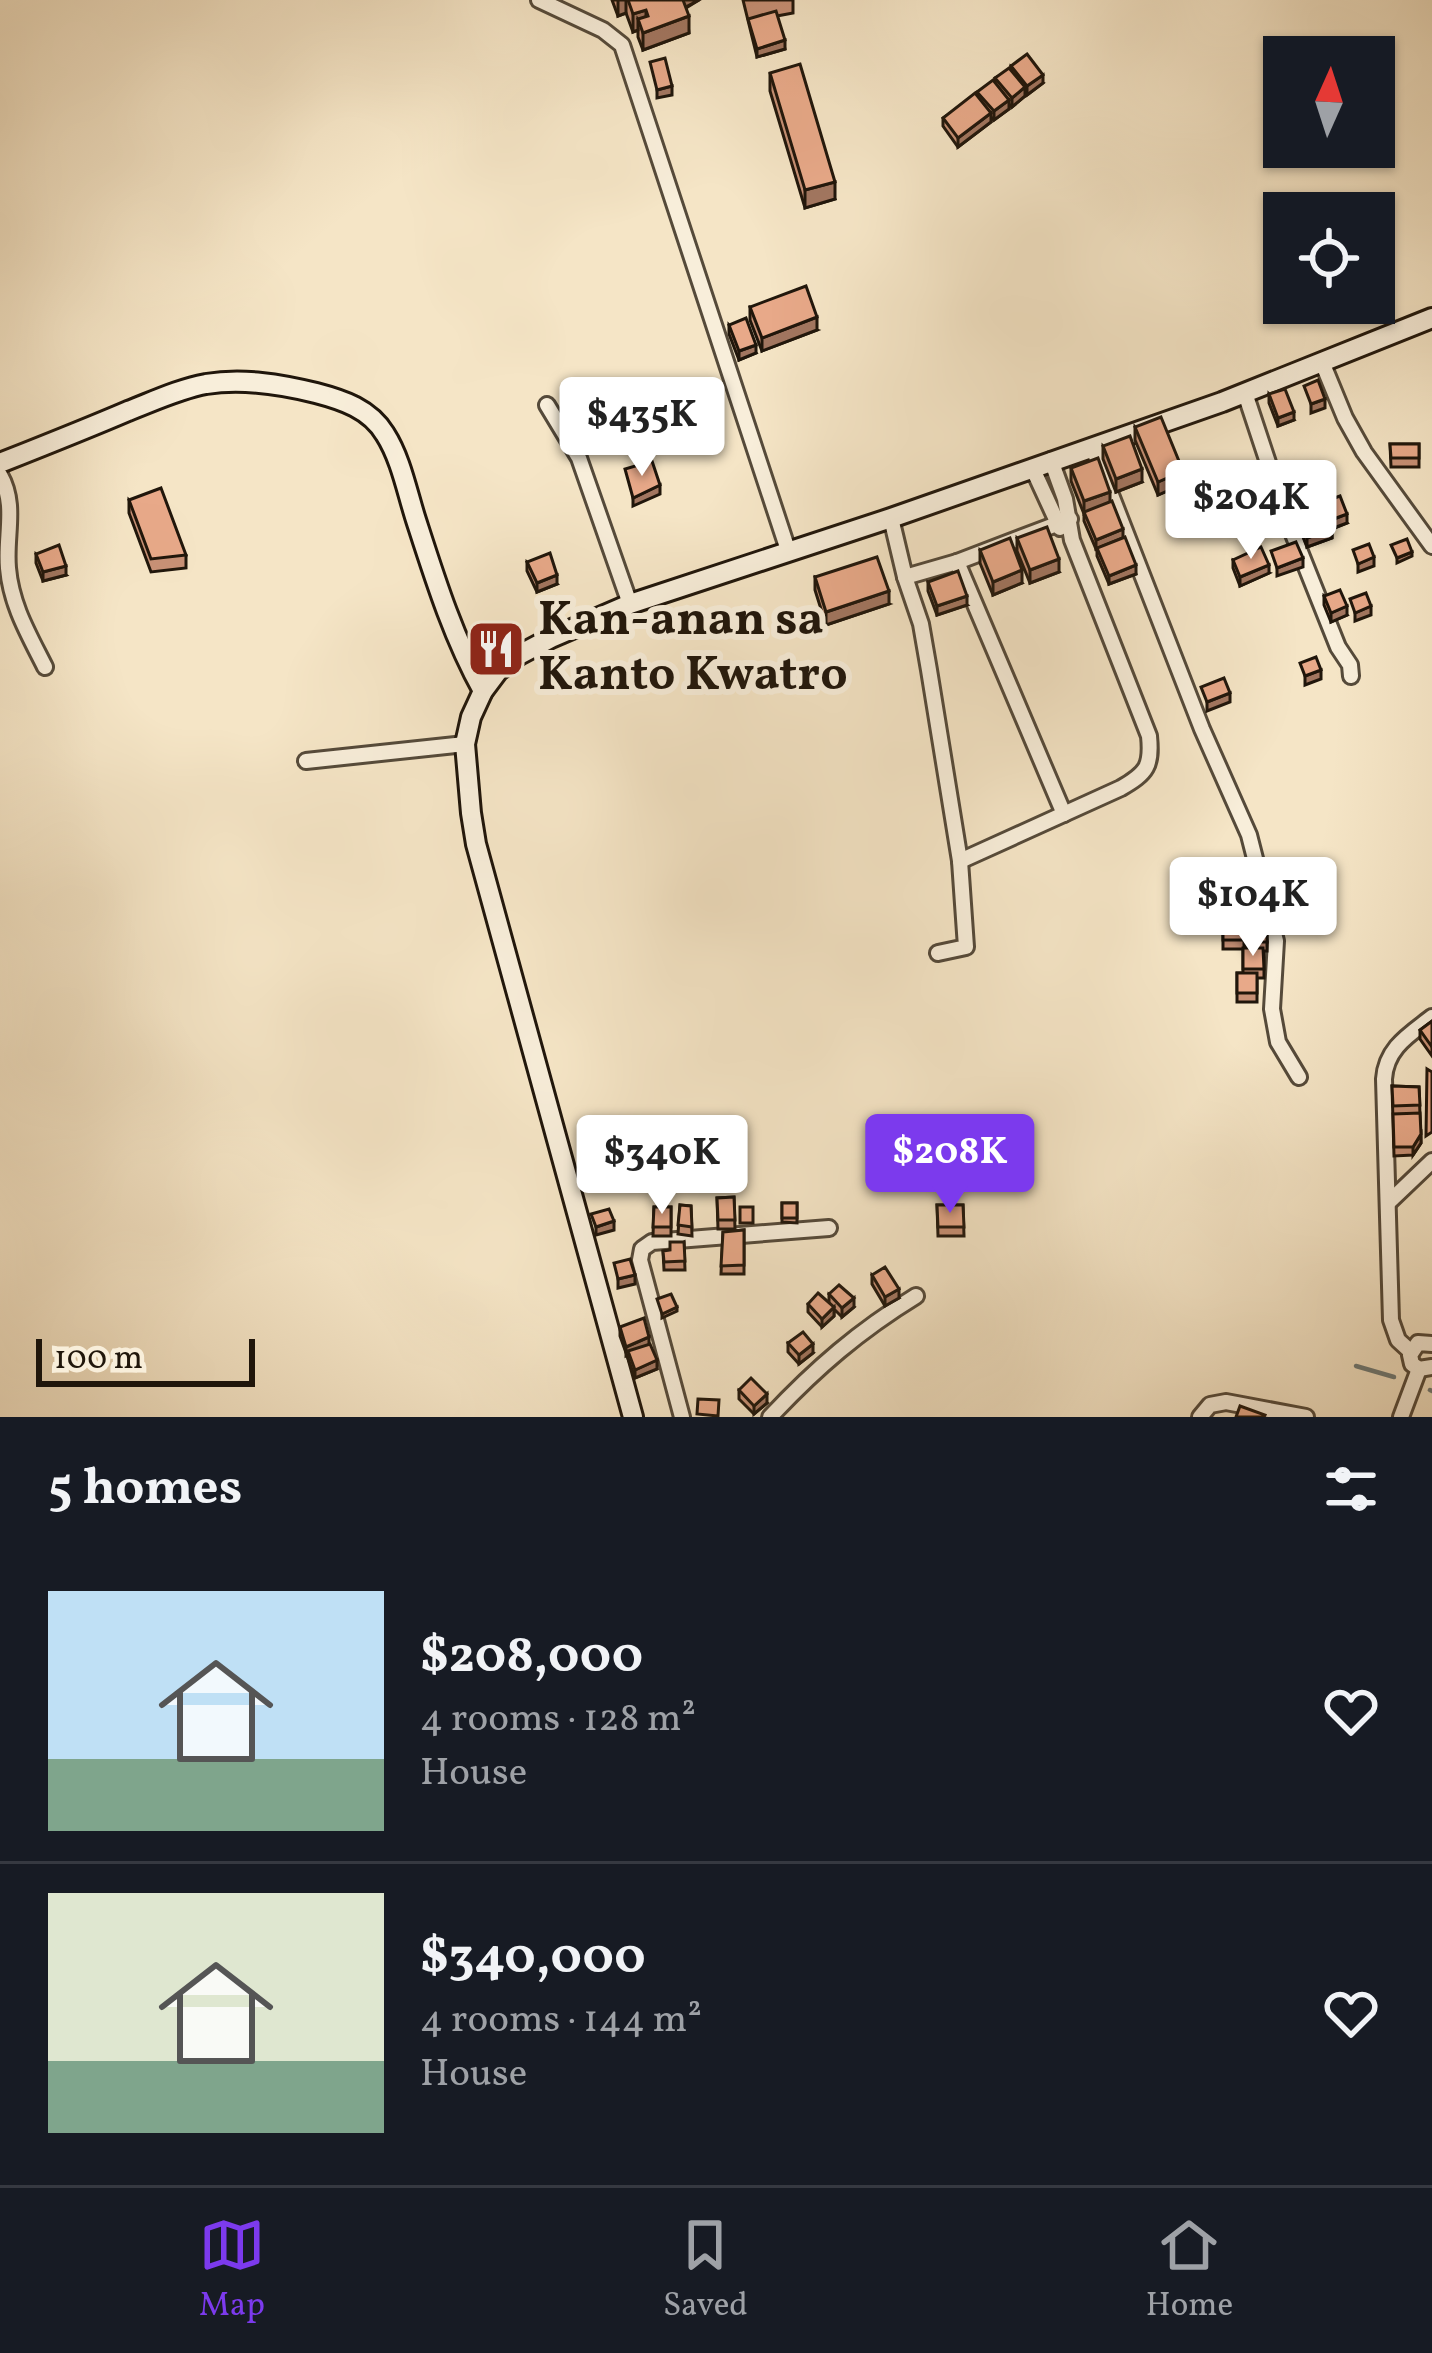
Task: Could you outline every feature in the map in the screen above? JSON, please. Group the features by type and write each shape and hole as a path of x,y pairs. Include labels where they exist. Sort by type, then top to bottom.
{"street":[{"path":"539,0 603,30 622,45 788,550"},
{"path":"633,1417 484,880 471,813 465,744 483,691 519,655 630,604 1244,393 1432,318"},
{"path":"1322,362 1364,452 1432,546"},
{"path":"0,463 205,384 274,384 355,405 386,434 445,611 483,691"},
{"path":"1244,393 1285,514 1351,676"},
{"path":"547,405 579,458 630,604"},
{"path":"1092,446 1202,729 1249,835 1276,941 1272,1009 1278,1042 1299,1077"},
{"path":"960,861 1139,778 1148,765 1149,736 1041,463"},
{"path":"0,475 9,492 8,566 17,612 45,667"},
{"path":"891,518 921,624 960,861 966,947 938,953"},
{"path":"905,578 1063,522"},
{"path":"956,562 1064,814"},
{"path":"306,761 465,744"},
{"path":"1410,1351 1398,1340 1391,1320 1385,1066 1400,1042 1432,1017"},
{"path":"1388,1203 1432,1161"},
{"path":"682,1417 640,1260 642,1249 652,1242 829,1228"},
{"path":"770,1417 851,1339 916,1296"},
{"path":"1401,1417 1425,1368 1410,1360 1410,1351 1418,1343 1431,1341"},
{"path":"1201,1417 1210,1406 1226,1402 1299,1416"}],"building":[{"path":"628,0 683,0 689,16 643,33 638,19 648,16 646,10 633,14"},
{"path":"776,11 785,40 757,49 748,19"},
{"path":"1027,54 1043,75 1027,86 1011,66"},
{"path":"665,58 672,86 657,90 650,62"},
{"path":"800,64 835,182 805,190 770,73"},
{"path":"1009,68 1025,87 1012,98 995,78"},
{"path":"993,80 1009,100 994,111 977,92"},
{"path":"975,93 991,113 958,138 943,118"},
{"path":"806,286 817,317 762,338 750,307"},
{"path":"746,318 756,345 739,351 729,325"},
{"path":"1318,380 1325,399 1311,404 1304,386"},
{"path":"1285,389 1294,412 1278,418 1269,394"},
{"path":"1161,417 1183,471 1158,482 1135,427"},
{"path":"1130,436 1142,469 1116,479 1103,446"},
{"path":"1390,444 1419,444 1419,458 1391,458"},
{"path":"1098,458 1110,492 1084,501 1071,468"},
{"path":"652,461 660,485 633,498 625,469"},
{"path":"161,488 186,555 151,559 129,500"},
{"path":"1276,495 1282,512 1257,521 1251,505"},
{"path":"1319,496 1321,503 1340,496 1347,514 1331,520 1326,515 1332,529 1307,538 1294,506"},
{"path":"1112,501 1123,529 1096,540 1084,512"},
{"path":"1047,527 1059,559 1030,570 1017,538"},
{"path":"1125,537 1136,565 1109,576 1097,548"},
{"path":"1010,538 1022,570 993,582 980,550"},
{"path":"1407,539 1412,552 1397,558 1391,545"},
{"path":"1296,542 1303,558 1277,568 1271,551"},
{"path":"1369,544 1374,557 1358,564 1353,550"},
{"path":"59,545 66,566 43,572 36,554"},
{"path":"1261,547 1269,565 1240,577 1233,560"},
{"path":"550,553 557,575 537,583 527,562"},
{"path":"877,557 889,591 826,612 815,577"},
{"path":"958,571 967,596 937,606 928,582"},
{"path":"1340,590 1347,606 1331,613 1324,596"},
{"path":"1366,593 1371,606 1355,613 1350,599"},
{"path":"484,641 485,653 476,654 474,642"},
{"path":"1316,657 1321,670 1305,676 1300,663"},
{"path":"1224,678 1230,693 1207,702 1201,687"},
{"path":"1244,919 1244,940 1223,940 1223,920"},
{"path":"1247,921 1267,921 1267,942 1247,942"},
{"path":"1243,948 1263,948 1264,969 1243,969"},
{"path":"1237,973 1257,973 1257,993 1237,993"},
{"path":"1432,1021 1432,1047 1420,1030"},
{"path":"1427,1069 1432,1072 1432,1132 1426,1136"},
{"path":"1392,1086 1419,1087 1420,1105 1393,1106"},
{"path":"1420,1113 1421,1134 1413,1147 1394,1147 1393,1114"},
{"path":"734,1197 735,1220 718,1220 717,1198"},
{"path":"782,1203 797,1203 797,1218 782,1218"},
{"path":"680,1205 691,1206 692,1227 678,1225"},
{"path":"937,1205 963,1205 964,1227 938,1227"},
{"path":"654,1207 671,1207 671,1227 653,1227"},
{"path":"740,1207 753,1207 753,1223 740,1223"},
{"path":"609,1209 614,1221 596,1227 591,1214"},
{"path":"744,1230 744,1265 721,1266 723,1232"},
{"path":"670,1242 684,1242 685,1261 664,1262 663,1251 670,1250"},
{"path":"630,1259 635,1275 618,1279 614,1263"},
{"path":"885,1267 899,1289 885,1297 872,1275"},
{"path":"839,1285 854,1298 842,1308 829,1294"},
{"path":"818,1293 834,1307 822,1319 808,1304"},
{"path":"671,1294 677,1307 662,1314 657,1299"},
{"path":"644,1318 649,1337 626,1347 620,1327"},
{"path":"803,1332 813,1344 799,1355 788,1343"},
{"path":"650,1344 657,1360 635,1370 628,1351"},
{"path":"751,1378 767,1394 754,1406 739,1390"},
{"path":"698,1399 719,1400 718,1416 697,1414"},
{"path":"1240,1406 1265,1415 1236,1417"}],"waterway":[{"path":"1356,1366 1394,1377"}],"place":[{"name":"Kan-anan sa Kanto Kwatro","path":"496,649"}]}
